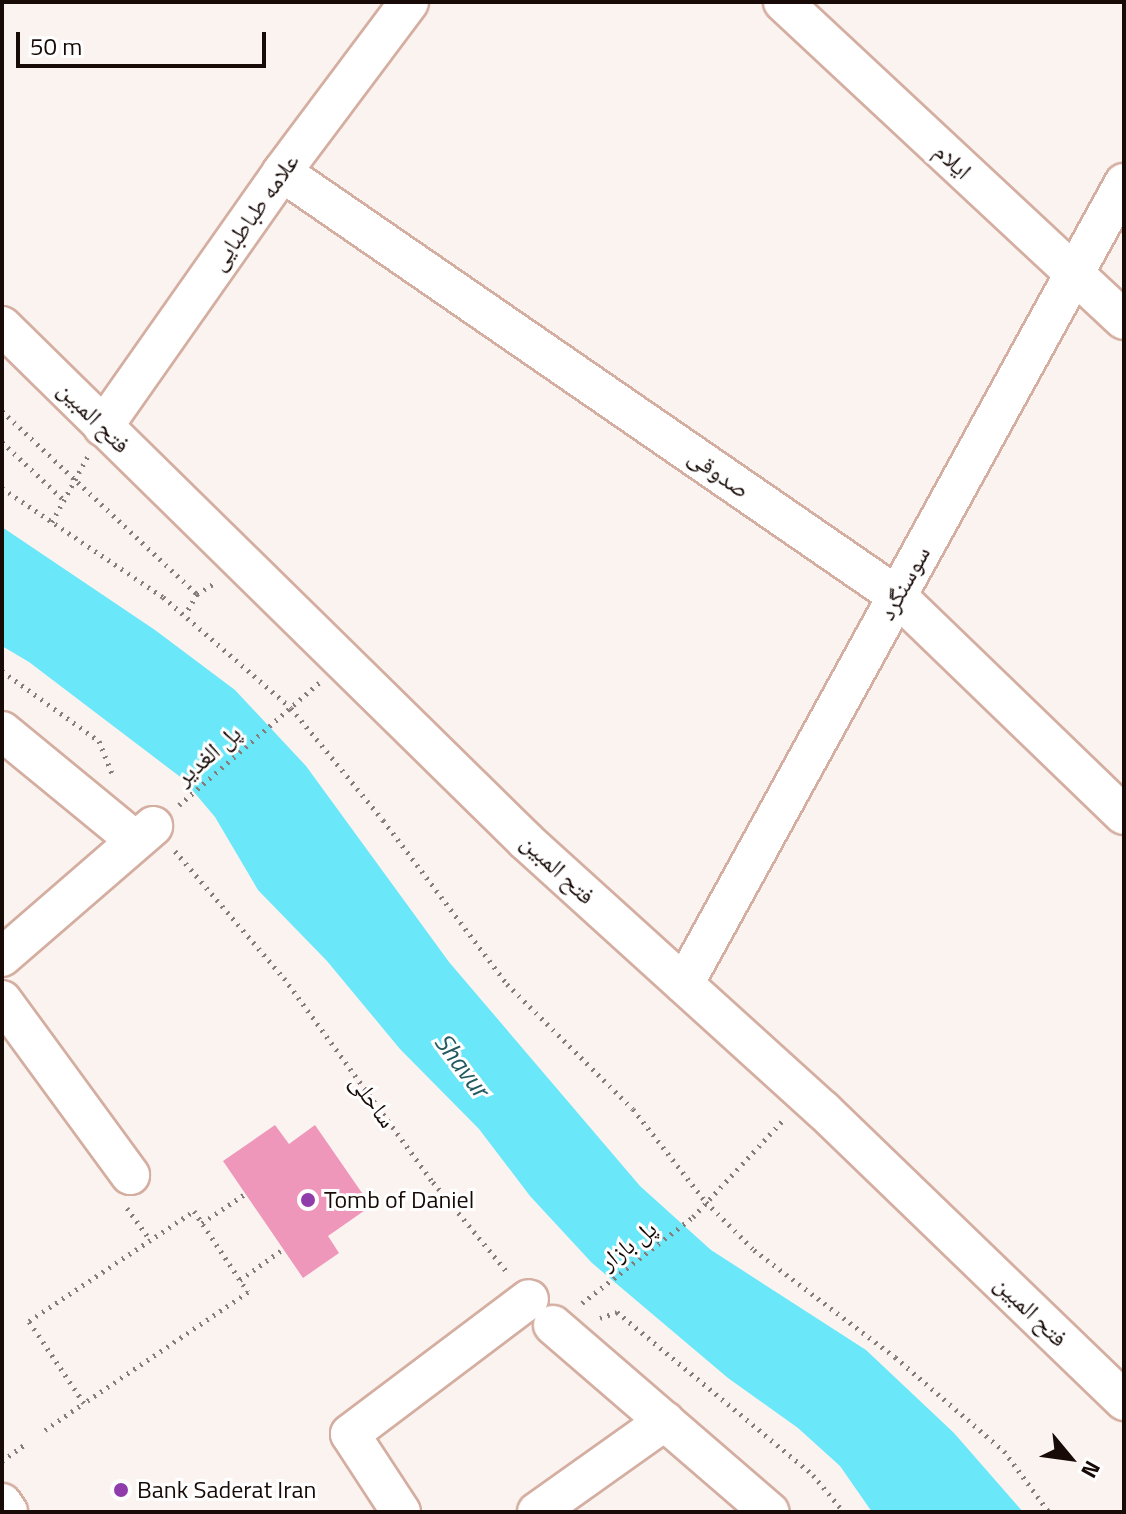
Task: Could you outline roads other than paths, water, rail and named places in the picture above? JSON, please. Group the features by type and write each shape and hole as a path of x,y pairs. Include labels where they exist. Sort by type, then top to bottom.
{"street":[{"name":"علامه طباطبایی","path":"103,427 282,172 409,2"},
{"name":"ایلام","path":"783,2 1124,320"},
{"name":"صدوقی","path":"282,172 897,596 1124,815"},
{"name":"سوسنگرد","path":"684,984 1124,183"},
{"name":"فتح المبین","path":"2,326 526,841 806,1095 1124,1401"},
{"path":"2,731 153,827 2,957"},
{"path":"2,1000 130,1175"},
{"path":"401,1512 350,1434 541,1312 770,1512"},
{"path":"537,1512 665,1421"},
{"path":"2,1503 8,1512"}],"water":[{"name":"Shavur","path":"2,527 155,630 235,690 306,766 449,962 640,1186 711,1250 866,1350 954,1433 1023,1512 872,1512 840,1466 798,1428 728,1378 592,1263 530,1196 479,1129 400,1049 327,961 258,890 215,817 183,779 29,662 2,646"}],"place":[{"name":"Tomb of Daniel","path":"308,1200"},
{"name":"Bank Saderat Iran","path":"121,1490"}]}
